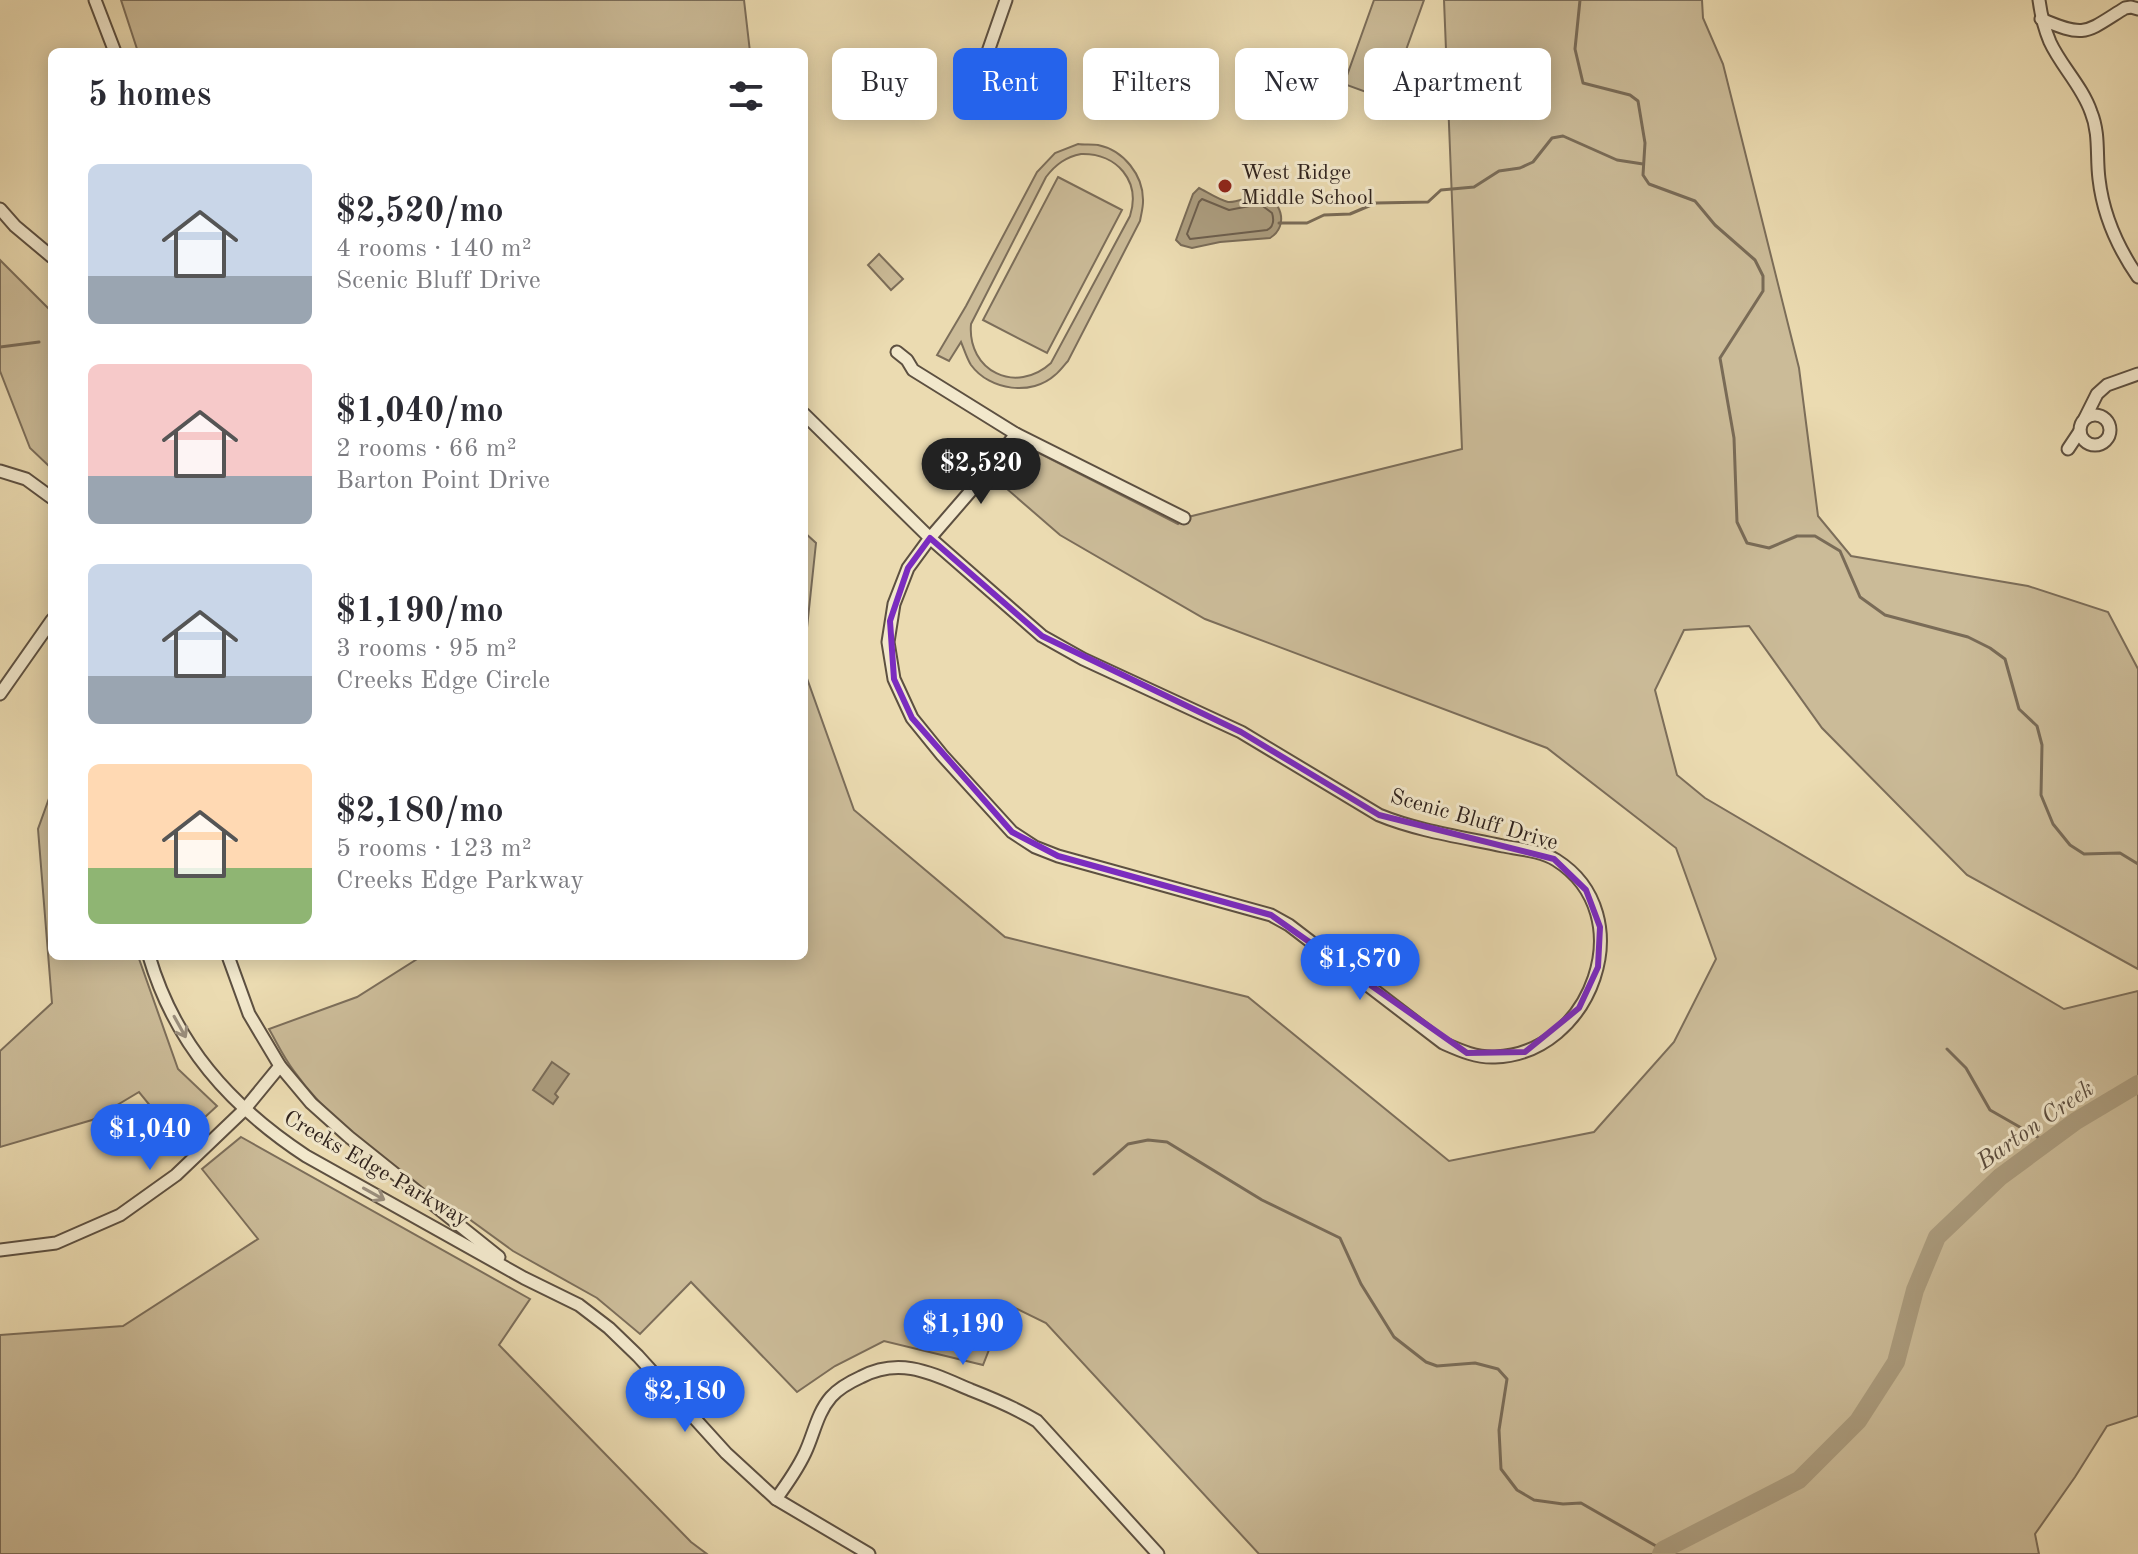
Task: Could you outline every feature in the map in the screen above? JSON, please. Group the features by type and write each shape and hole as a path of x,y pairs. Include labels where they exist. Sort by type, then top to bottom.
{"street":[{"path":"95,0 113,48"},
{"path":"989,48 1006,0"},
{"path":"2039,0 2041,19 2051,43 2091,111 2098,139 2098,178 2104,208 2111,228 2138,277"},
{"path":"2041,19 2068,30 2088,31 2125,8 2138,9"},
{"path":"0,209 48,254"},
{"path":"897,352 913,370 1016,434 1184,518"},
{"path":"2068,449 2097,394 2107,385 2138,374"},
{"path":"2080,431 2084,440 2092,445 2102,444 2109,437 2111,427 2105,418 2095,414 2085,418"},
{"name":"Scenic Bluff Drive","path":"808,418 930,538 1042,636 1083,659 1241,732 1379,815 1403,824 1554,859 1574,875 1595,908 1600,927 1598,967 1590,991 1564,1027 1525,1052 1494,1057 1467,1053 1443,1043 1289,925 1271,915 1058,856 1035,847 1012,832 912,718 894,679 888,642 894,604 908,568 930,538 1016,434"},
{"path":"0,471 26,479 48,495"},
{"path":"0,694 48,626"},
{"name":"Creeks Edge Parkway","path":"150,960 164,998 182,1033 208,1071 244,1110 306,1156 524,1278 579,1305 638,1356 726,1453 776,1499 869,1554"},
{"name":"Creeks Edge Parkway","path":"229,960 249,1014 280,1066 311,1103 524,1278"},
{"path":"0,1250 56,1243 120,1215 176,1175 244,1110 280,1066"},
{"path":"776,1499 806,1452 818,1419 830,1398 849,1383 874,1370 898,1366 928,1371 1018,1409 1037,1421 1158,1554"}],"highlighted area":[{"path":"930,538 1042,636 1241,732 1379,815 1554,859 1586,890 1600,927 1598,967 1579,1008 1525,1052 1467,1053 1271,915 1058,856 1012,832 912,718 894,679 890,621 908,568"}],"shaded area":[{"path":"121,0 744,0 750,48 137,48"},
{"path":"1374,0 1424,0 1407,48 1364,48 1364,91 1348,85 1348,73"},
{"path":"1444,0 1702,0 1703,18 1723,64 1799,368 1818,516 1851,556 2028,586 2108,612 2138,669 2138,969 1967,875 1822,728 1749,626 1684,630 1655,690 1677,775 1705,798 2064,1009 2138,991 2138,1416 2107,1426 2035,1534 2039,1554 1259,1554 1046,1323 1007,1304 983,1365 884,1341 835,1366 797,1392 691,1282 640,1334 597,1298 513,1251 447,1203 445,1207 345,1127 310,1091 287,1061 269,1029 357,997 416,960 808,960 808,681 854,810 1005,937 1248,997 1449,1161 1594,1132 1674,1042 1716,959 1676,848 1547,748 1205,619 1060,535 1007,489 1037,452 1178,524 1188,517 1462,449 1449,120 1551,120 1551,48 1446,48"},
{"path":"1078,144 1098,145 1116,152 1130,165 1140,182 1142,212 1068,361 1046,382 1012,388 979,374 970,363 961,342 949,361 937,355 1037,172 1055,153","holes":["1094,155 1115,164 1129,181 1133,203 1130,216 1051,363 1023,377 996,373 977,354 971,324 1046,177 1071,157"]},
{"path":"1058,177 1122,210 1047,353 983,320"},
{"path":"879,254 903,279 891,290 868,265"},
{"path":"0,260 48,308 48,465 30,448 0,371"},
{"path":"808,536 816,543 808,618"},
{"path":"48,801 48,953 38,829"},
{"path":"49,960 139,960 178,1069 217,1106 179,1141 139,1092 92,1120 0,1147 0,1051 52,1003"},
{"path":"241,1137 530,1299 499,1345 691,1542 707,1554 0,1554 0,1335 123,1326 258,1239 202,1169"}],"water":[{"path":"1199,188 1228,202 1256,196 1267,198 1278,207 1280,227 1270,238 1192,248 1181,245 1176,240 1193,194"},
{"path":"552,1062 569,1074 555,1094 558,1097 553,1104 533,1090"}],"waterway":[{"path":"1580,0 1575,49 1583,83 1630,95 1638,101 1645,143 1643,175 1649,184 1695,201 1715,225 1755,260 1763,276 1763,291 1720,358 1734,438 1737,522 1747,543 1769,548 1797,536 1815,536 1840,551 1860,597 1885,615 1968,637 2005,659 2019,709 2037,726 2042,745 2041,795 2053,824 2070,845 2084,854 2120,853 2138,864"},
{"path":"1279,223 1307,223 1324,215 1350,214 1376,203 1428,202 1441,190 1474,187 1499,171 1520,168 1533,162 1552,138 1563,136 1617,160 1643,164"},
{"path":"0,347 39,342"},
{"path":"1947,1049 1966,1068 1990,1110 2039,1138 2044,1145"},
{"name":"Barton Creek","path":"1661,1554 1663,1550 1799,1480 1858,1421 1896,1362 1915,1290 1937,1237 2000,1177 2076,1121 2138,1084"},
{"path":"1094,1174 1128,1144 1148,1140 1167,1142 1262,1200 1340,1238 1361,1284 1394,1337 1426,1362 1437,1366 1475,1363 1498,1369 1507,1379 1499,1430 1501,1469 1517,1490 1534,1500 1581,1503 1663,1550"}],"place":[{"name":"West Ridge Middle School","path":"1225,186"}]}
